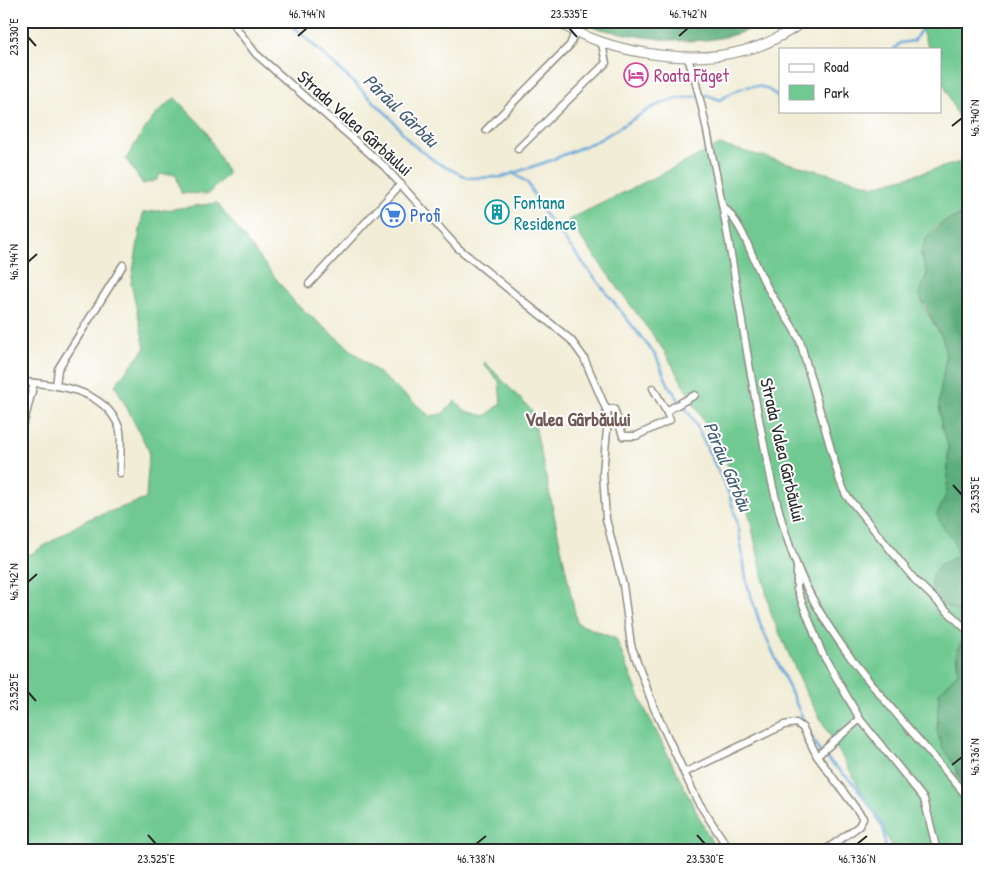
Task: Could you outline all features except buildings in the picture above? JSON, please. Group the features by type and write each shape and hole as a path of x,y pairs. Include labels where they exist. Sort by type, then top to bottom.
{"main road":[{"path":"557,21 575,32 602,44 638,51 687,56 717,56 745,51 776,39 805,21"}],"street":[{"name":"Strada Valea Gârbăului","path":"231,21 256,54 368,150 458,248 571,340 584,358 606,409"},
{"path":"486,130 570,45 575,32"},
{"path":"518,149 606,63 602,44"},
{"name":"Strada Valea Gârbăului","path":"687,56 701,102 723,206 740,317 771,483 798,567 814,602 864,673 968,798"},
{"path":"310,284 401,184"},
{"path":"723,206 745,234 763,279 796,333 838,475 846,495 915,580 968,631"},
{"path":"56,386 58,369 123,265"},
{"path":"21,382 78,390 105,408 120,428 120,474"},
{"path":"21,424 24,422 34,383"},
{"path":"653,388 670,420 636,436 623,436 614,409 606,409 608,419 603,473 606,512 623,585 631,645 654,708 705,815 730,851"},
{"path":"666,411 695,395"},
{"path":"798,567 797,589 822,653 860,719 924,799 938,851"},
{"path":"818,756 860,719"},
{"path":"684,773 776,728 796,723 802,728 818,756 863,818 859,826 824,851"}],"green space":[{"path":"581,21 770,21 735,35 686,41 612,32 593,27"},
{"path":"918,21 968,21 968,141 942,80 942,48 929,48"},
{"path":"175,98 205,129 228,174 208,194 181,193 176,174 160,174 157,180 143,184 126,159 153,118"},
{"path":"720,145 875,186 968,160 968,214 954,217 938,225 927,237 921,253 927,274 920,290 923,306 943,339 946,356 939,401 941,424 948,445 948,478 946,495 937,514 954,542 957,552 956,557 941,564 931,583 940,602 968,618 968,639 963,640 956,655 958,672 939,693 937,731 942,747 955,766 958,777 968,786 968,851 895,851 806,693 771,614 745,496 665,352 568,220"},
{"path":"217,203 295,303 430,416 442,414 455,401 466,411 485,416 501,404 499,381 484,365 485,362 532,411 577,623 616,639 643,705 716,851 21,851 21,555 31,554 86,520 146,499 149,451 115,385 145,348 131,283 143,213"},
{"path":"968,214 968,618 940,602 933,593 931,583 933,572 941,564 956,557 957,552 956,546 937,514 946,495 948,478 948,445 941,424 939,401 946,356 943,339 919,295 927,274 921,253 927,238 943,222"},
{"path":"968,639 968,697 960,708 960,713 968,736 968,786 961,781 955,766 942,747 937,731 939,693 958,672 957,649 963,640"}],"waterway":[{"name":"Pârâul Gârbău","path":"288,21 389,116 411,143 436,162 468,178 502,177 549,161 599,140 653,107 675,99 707,95 720,100 735,91 751,86 766,88 779,99"},
{"path":"895,48 900,43 914,41 926,21"},
{"path":"954,21 968,29"},
{"name":"Pârâul Gârbău","path":"513,173 528,183 540,208 656,356 669,386 693,419 729,494 738,525 747,584 761,626 819,751 855,785 883,825 886,851"}],"place":[{"name":"Roata Făget","path":"636,75"},
{"name":"Fontana Residence","path":"497,212"},
{"name":"Profi","path":"393,215"}],"district":[{"name":"Valea Gârbăului","path":"578,419"}]}
